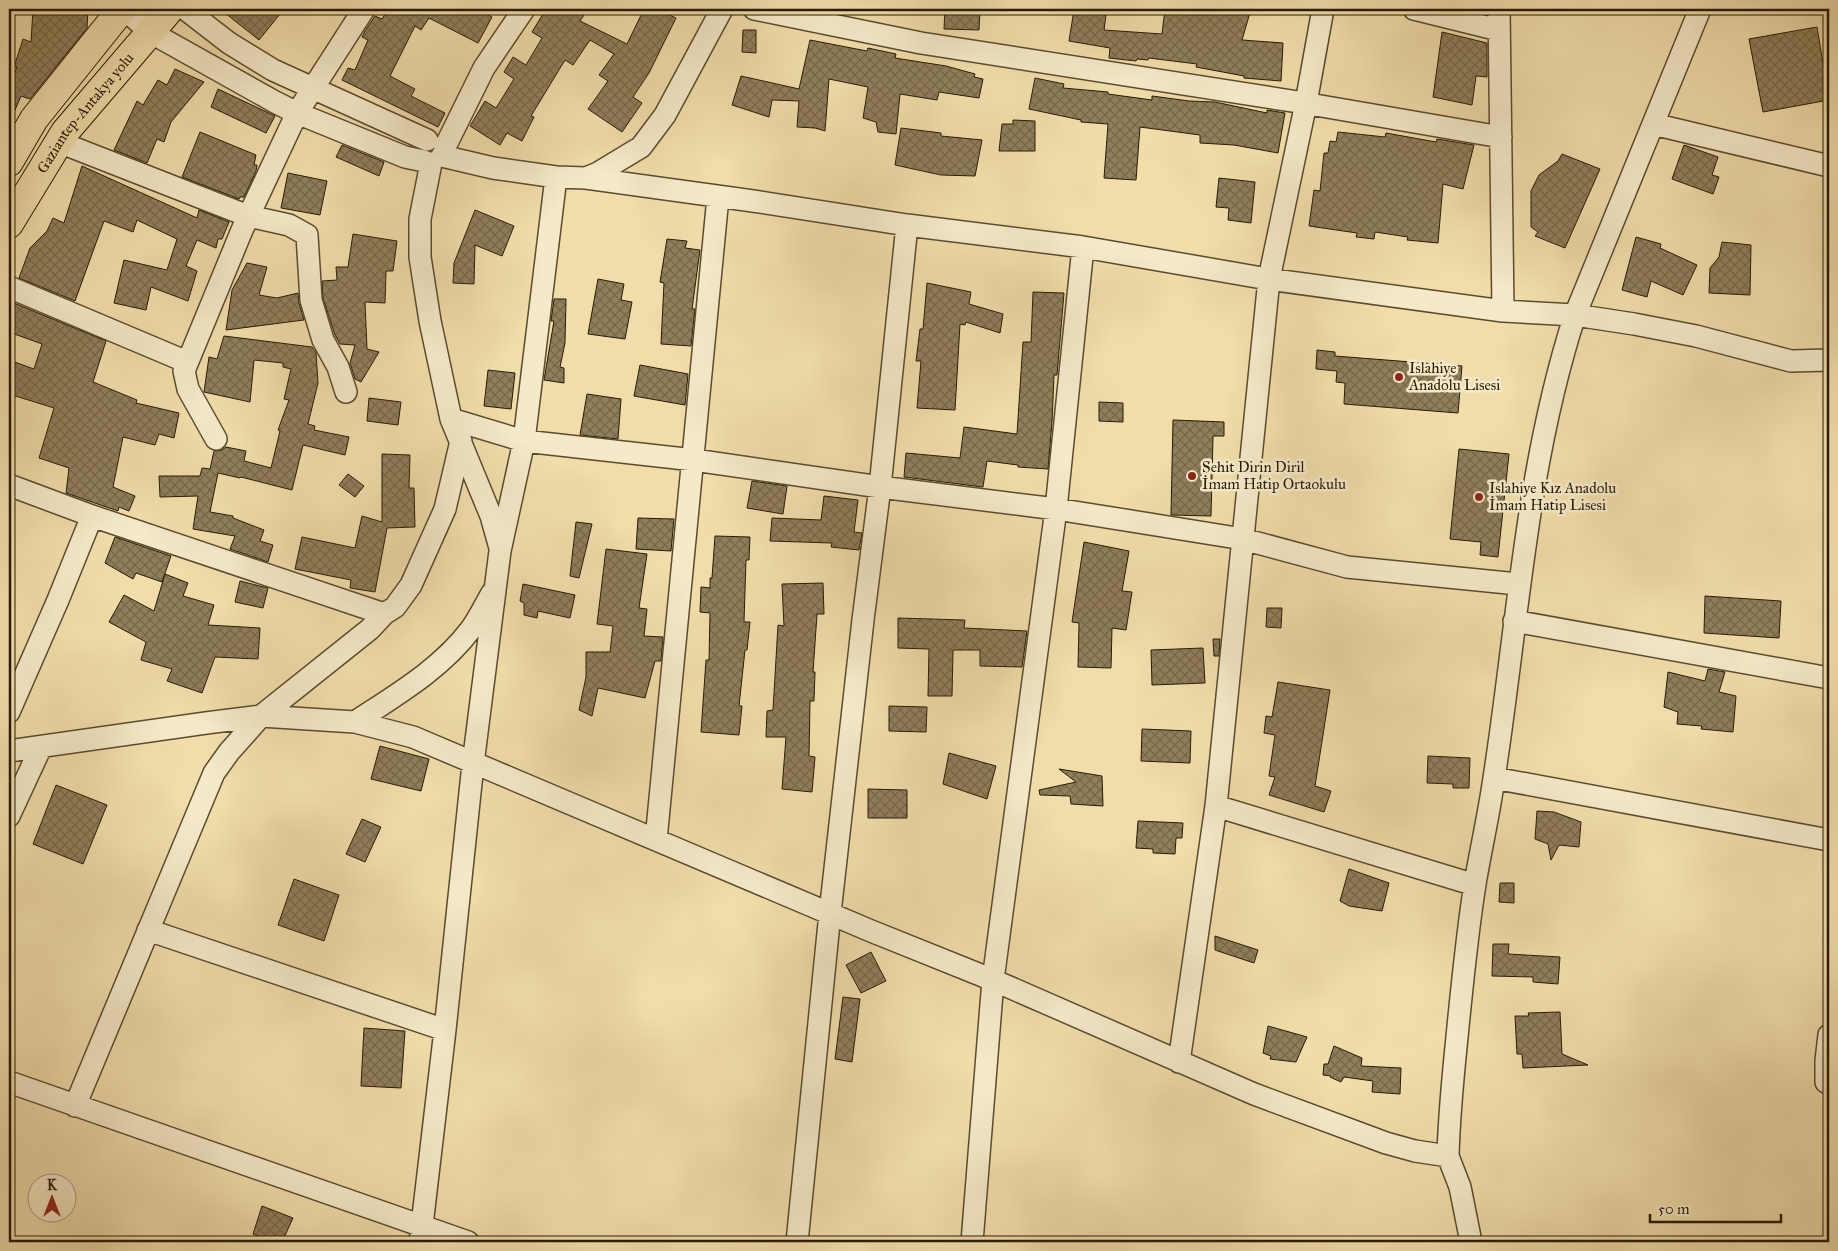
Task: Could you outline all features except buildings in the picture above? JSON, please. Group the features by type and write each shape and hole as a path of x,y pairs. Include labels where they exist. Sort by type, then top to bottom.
{"main road":[{"path":"9,162 16,136 34,119 123,9"},
{"name":"Gaziantep-Antakya yolu","path":"9,224 65,132 170,9"}],"street":[{"path":"123,9 150,32 297,113 405,157 434,153"},
{"path":"185,9 229,43 274,70 312,87 434,153 493,168 556,177 586,178 907,225 1083,247 1269,278 1503,311 1575,315 1696,336 1791,361 1829,360"},
{"path":"216,438 188,389 184,371 187,362 248,216 297,113 364,9"},
{"path":"586,178 598,174 641,147 665,115 722,9"},
{"path":"754,9 921,43 1306,103 1501,137"},
{"path":"1179,1062 1216,806 1269,278 1306,103 1322,9"},
{"path":"1414,9 1499,30"},
{"path":"1499,9 1503,311"},
{"path":"1471,1242 1460,1187 1448,1156 1448,1128 1463,975 1475,885 1494,778 1518,584 1536,475 1550,402 1575,315 1700,9"},
{"path":"500,551 491,516 451,419 430,321 420,257 420,219 434,153 516,11"},
{"path":"1653,124 1829,166"},
{"path":"59,142 248,216 289,224 307,235 311,300 323,340 338,367 346,392"},
{"path":"421,1234 473,764 500,551 524,442 556,177"},
{"path":"656,840 718,196"},
{"path":"797,1242 830,913 880,487 907,225"},
{"path":"972,1242 994,980 1056,509 1083,247"},
{"path":"9,288 187,362"},
{"path":"451,419 524,442 694,460 880,487 1056,509 1243,539 1347,567 1518,584"},
{"path":"75,1106 214,773 261,716 370,629 384,614 395,607 411,585 444,509 461,441"},
{"path":"9,485 92,516 384,614"},
{"path":"9,712 92,516"},
{"path":"355,722 419,680 447,655 470,629 496,586"},
{"path":"1514,621 1829,678"},
{"path":"9,752 206,722 261,716 355,722 413,737 473,764 994,980 1254,1094 1386,1143 1415,1151 1448,1156"},
{"path":"9,816 41,747"},
{"path":"1494,778 1829,840"},
{"path":"1216,806 1475,885"},
{"path":"148,930 445,1030"},
{"path":"1826,1082 1829,1036"},
{"path":"9,1082 421,1234 468,1242"}],"place":[{"name":"Islahiye Anadolu Lisesi","path":"1399,377"},
{"name":"Şehit Dirin Diril İmam Hatip Ortaokulu","path":"1192,476"},
{"name":"Islahiye Kız Anadolu İmam Hatip Lisesi","path":"1479,497"}]}
